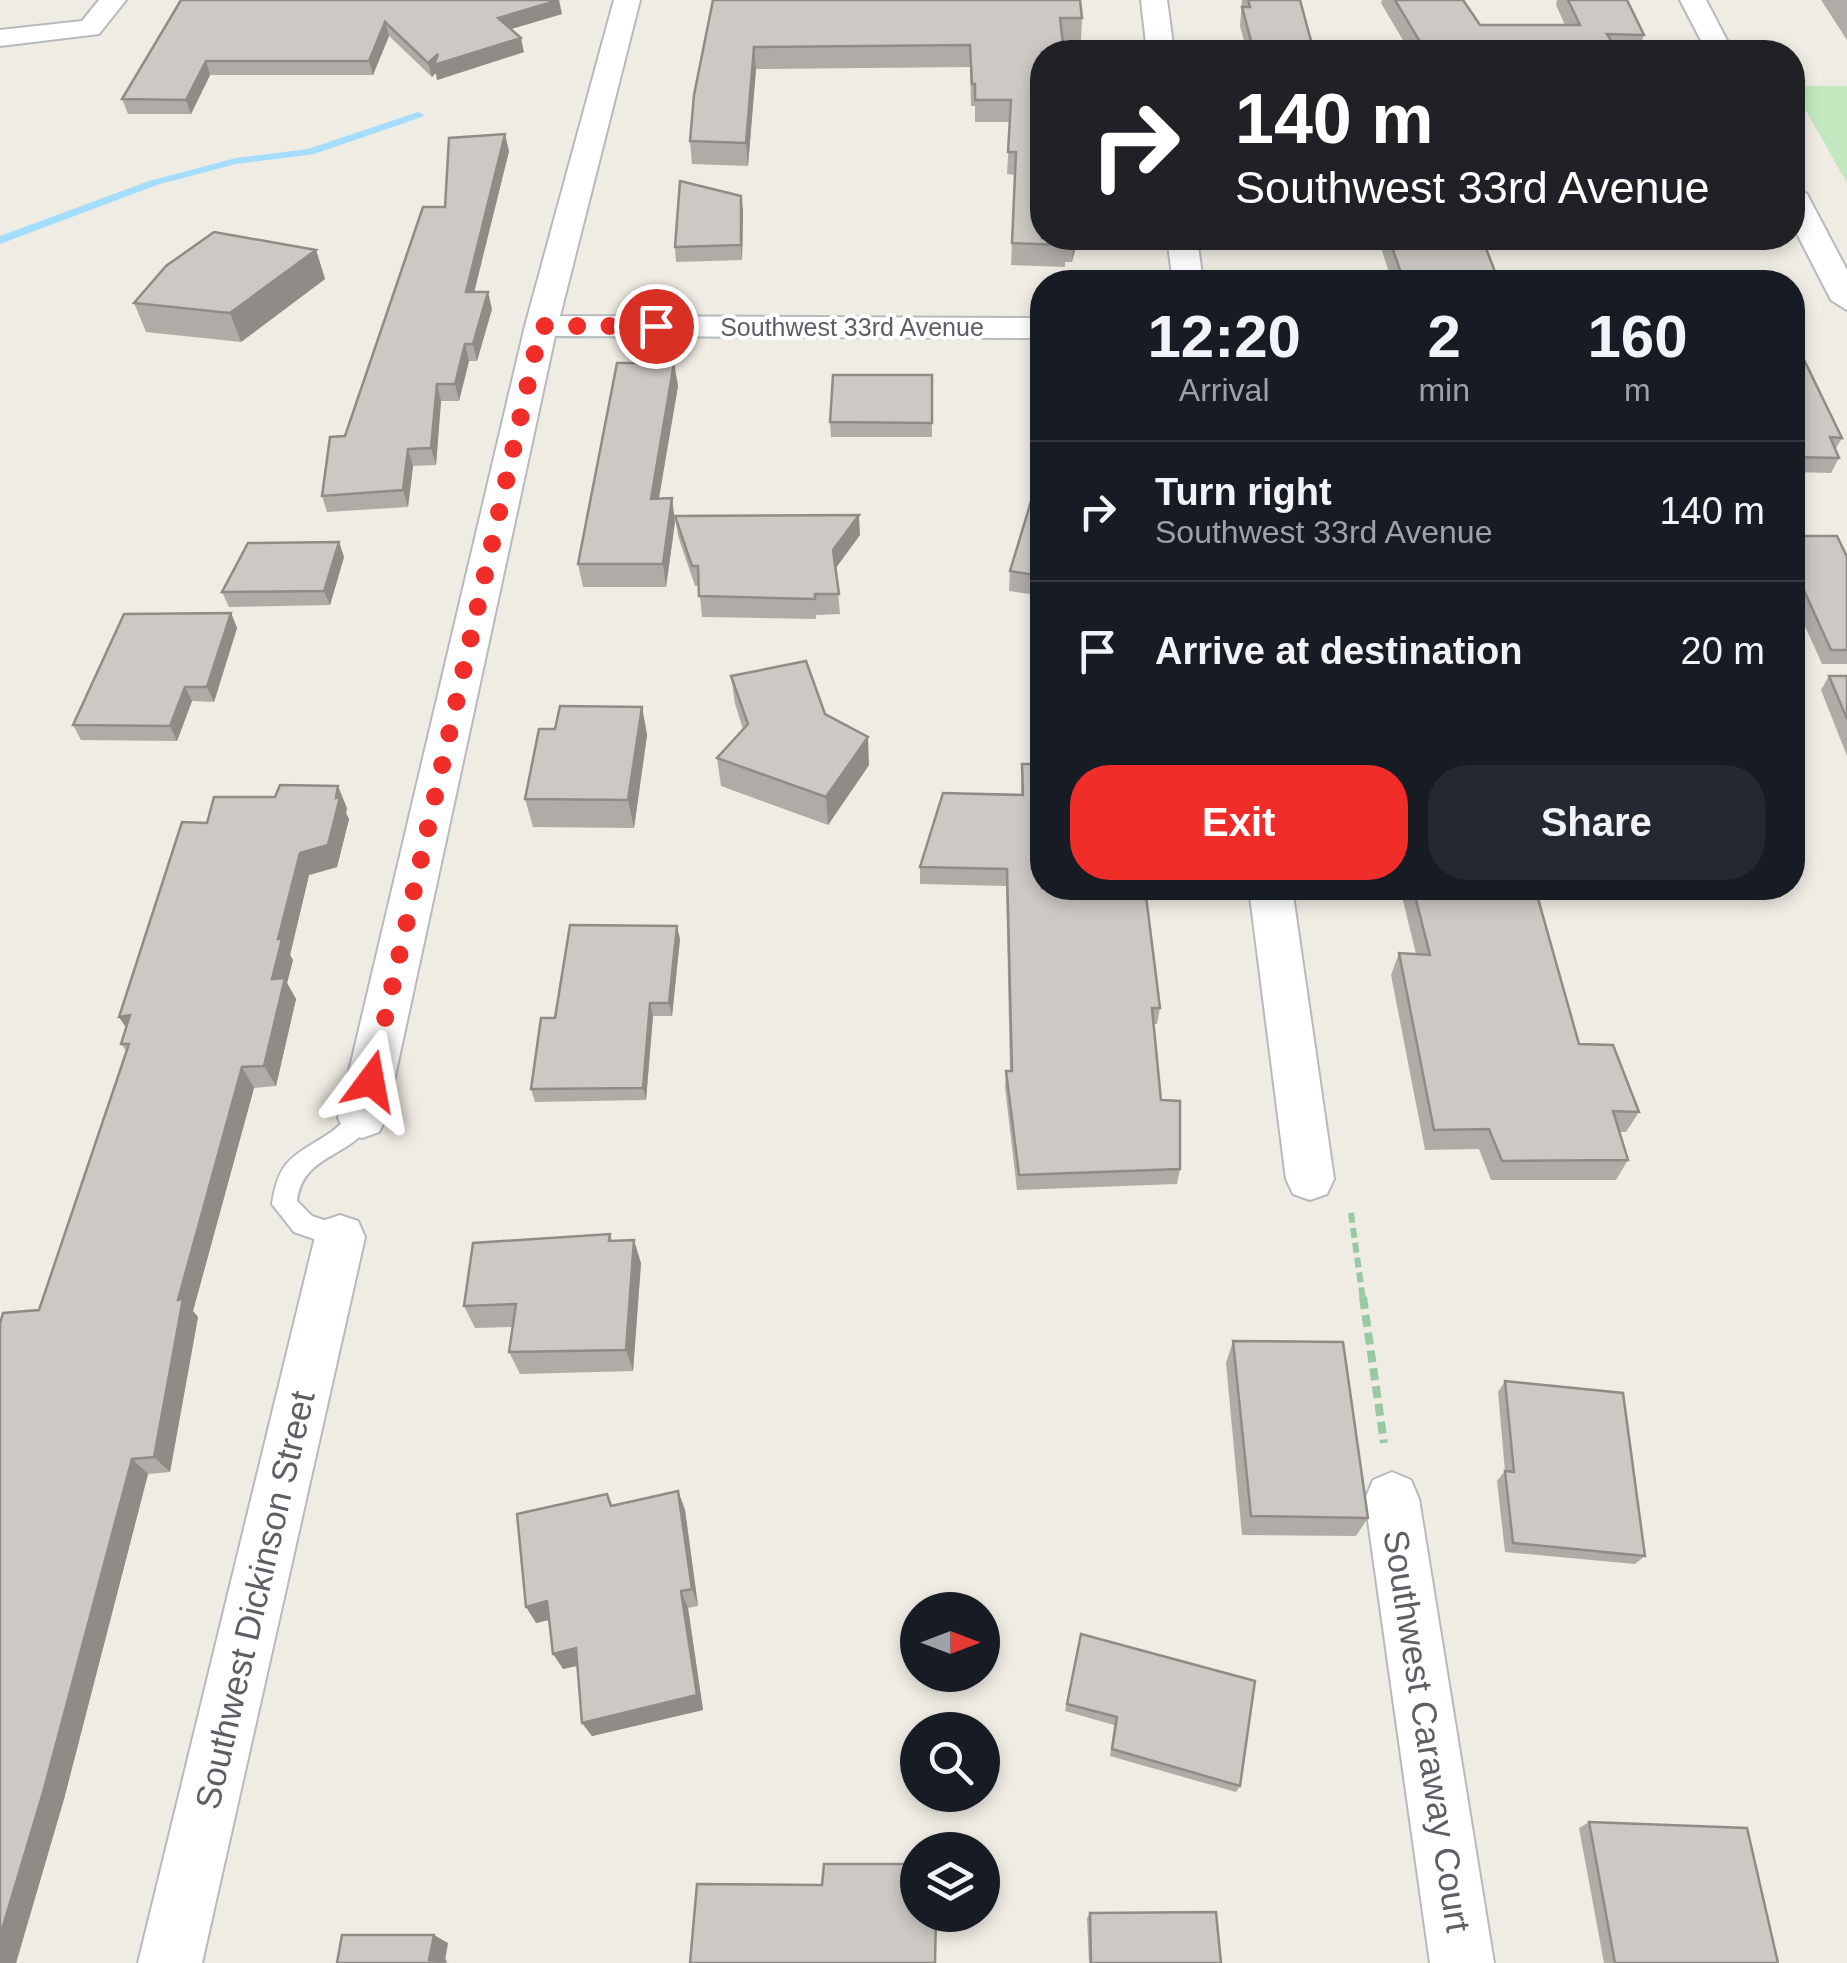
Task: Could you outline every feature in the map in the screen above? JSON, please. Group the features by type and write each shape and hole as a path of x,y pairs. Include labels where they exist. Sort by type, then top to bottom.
{"street":[{"path":"0,38 90,28 114,0"},
{"path":"362,1118 541,326 627,0"},
{"path":"1154,0 1159,40"},
{"path":"1692,0 1714,40"},
{"path":"1805,219 1847,300"},
{"name":"Southwest 33rd Avenue","path":"541,326 1030,328"},
{"path":"1272,900 1310,1179"},
{"name":"Southwest Dickinson Street","path":"170,1963 340,1237"},
{"name":"Southwest Caraway Court","path":"1392,1498 1462,1963"}],"lane":[{"path":"340,1237 303,1224 284,1204 284,1180 303,1158 351,1135 362,1118"}],"path":[{"path":"1310,1179 1350,1203 1392,1498"}],"green space":[{"path":"1805,86 1847,86 1847,183 1805,109"}],"building":[{"path":"181,0 559,0 498,18 521,38 434,65 438,54 428,63 385,22 369,61 206,61 186,100 122,99"},
{"path":"713,0 1080,0 1082,18 1060,18 1063,40 1030,40 1030,244 1012,243 1016,152 1008,152 1011,100 975,100 970,45 754,47 746,143 690,141 694,95"},
{"path":"1248,0 1300,0 1311,40 1251,40 1242,7 1250,7"},
{"path":"1395,0 1463,0 1480,25 1580,25 1568,0 1627,0 1644,35 1607,34 1611,40 1419,40"},
{"path":"505,134 466,292 488,292 473,344 465,344 455,384 437,384 431,448 408,449 403,490 322,496 330,437 345,436 423,207 445,207 449,138"},
{"path":"680,181 741,196 741,245 675,247"},
{"path":"214,232 316,250 230,313 134,303 166,266"},
{"path":"1393,250 1487,250 1494,270 1400,270"},
{"path":"1805,362 1842,438 1830,437 1839,458 1805,457"},
{"path":"617,363 674,363 651,499 672,498 663,564 578,564"},
{"path":"833,375 932,375 932,423 830,422"},
{"path":"1030,505 1030,574 1010,571"},
{"path":"859,515 833,550 839,594 815,594 815,599 699,596 698,566 692,566 675,516"},
{"path":"1805,536 1837,536 1847,557 1847,650 1831,650 1805,593"},
{"path":"339,542 324,591 222,592 248,543"},
{"path":"231,613 207,687 185,687 170,726 73,725 124,614"},
{"path":"806,661 825,714 868,737 826,797 717,758 748,724 731,676"},
{"path":"1829,676 1847,676 1847,719"},
{"path":"560,706 642,707 628,800 525,799 539,729 555,729"},
{"path":"1022,764 1030,764 1030,900 1146,900 1160,1008 1152,1008 1161,1100 1180,1101 1180,1169 1019,1175 1006,1071 1012,1071 1007,869 920,867 943,793 1023,795"},
{"path":"280,785 338,786 336,798 340,797 328,845 300,853 278,939 282,939 272,979 285,978 264,1066 242,1067 178,1300 183,1299 154,1457 132,1459 44,1789 0,1936 0,1324 3,1313 39,1310 129,1044 121,1044 130,1015 119,1017 182,822 207,823 214,797 275,797"},
{"path":"1416,900 1538,900 1579,1044 1613,1045 1639,1112 1613,1111 1628,1160 1502,1161 1489,1129 1434,1130 1399,953 1430,955"},
{"path":"570,925 677,926 669,1003 650,1003 643,1088 531,1089 541,1018 555,1018"},
{"path":"610,1234 609,1241 634,1240 626,1350 509,1352 516,1304 464,1306 473,1243"},
{"path":"1233,1341 1343,1342 1368,1518 1251,1516"},
{"path":"1505,1381 1623,1393 1645,1556 1513,1543 1505,1471 1514,1472"},
{"path":"678,1491 692,1589 681,1591 697,1695 582,1723 576,1648 553,1654 547,1601 526,1607 517,1514 607,1494 611,1506"},
{"path":"1081,1634 1255,1681 1240,1786 1112,1749 1117,1717 1067,1704"},
{"path":"1589,1822 1747,1828 1778,1963 1615,1963"},
{"path":"824,1864 900,1864 900,1932 936,1932 935,1963 690,1963 697,1884 822,1885"},
{"path":"1216,1912 1221,1963 1091,1963 1090,1913"},
{"path":"342,1935 434,1935 429,1960 445,1961 337,1963"}],"waterway":[{"path":"0,240 153,183 236,161 310,152 418,115"}],"route":[{"path":"371,1081 541,326 656,326"}]}
